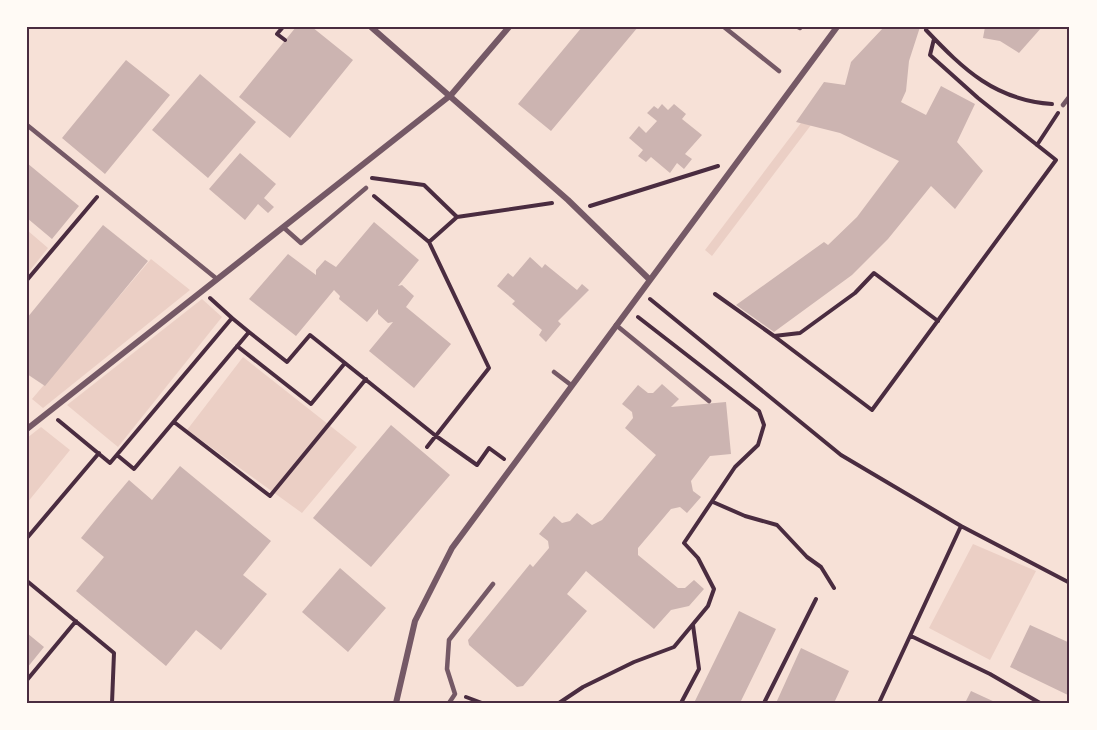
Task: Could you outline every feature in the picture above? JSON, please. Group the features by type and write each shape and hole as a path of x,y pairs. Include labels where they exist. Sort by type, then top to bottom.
{"street":[{"path":"372,27 568,200 649,279"},
{"path":"27,429 451,95 509,27"},
{"path":"396,703 411,636 428,592 452,548 735,160 837,27"}],"lane":[{"path":"724,27 779,71"},
{"path":"1063,105 1070,96"},
{"path":"27,125 217,279"},
{"path":"282,227 300,243 366,189"},
{"path":"615,324 709,401"},
{"path":"554,372 571,385"},
{"path":"449,703 455,694 447,669 448,640 493,584"}],"path":[{"path":"283,27 277,34 285,40"},
{"path":"926,30 976,76 1002,93 1026,102 1063,105 1037,145"},
{"path":"715,294 872,410 1056,160 978,98 930,55 934,39"},
{"path":"578,210 735,160"},
{"path":"350,175 424,186 457,217"},
{"path":"27,280 105,187"},
{"path":"366,189 429,242 489,368 427,447"},
{"path":"429,242 457,217 568,200"},
{"path":"774,336 800,333 855,293 874,273 938,321"},
{"path":"641,290 841,455 961,526 1070,583"},
{"path":"202,291 287,362 310,335 436,436 477,465 489,448 512,465"},
{"path":"559,703 583,687 634,662 674,647 693,625 713,598 714,589 698,558 684,543 735,467 758,445 765,425 759,411 627,308"},
{"path":"48,412 110,463 232,318"},
{"path":"117,455 134,469 249,332"},
{"path":"237,346 311,404 345,363"},
{"path":"174,422 270,496 366,379"},
{"path":"27,538 99,453"},
{"path":"713,502 745,516 777,525 807,557 821,567 834,588"},
{"path":"879,703 961,526"},
{"path":"27,581 114,652 112,703"},
{"path":"764,703 816,599"},
{"path":"27,680 76,621"},
{"path":"681,703 699,669 693,625"},
{"path":"910,636 990,674 1040,703"}],"shaded area":[{"path":"801,123 811,125 712,256 705,250"},
{"path":"27,230 48,248 27,274"},
{"path":"151,259 190,290 43,408 32,399"},
{"path":"202,299 222,317 118,447 67,405"},
{"path":"243,357 357,447 302,513 187,430"},
{"path":"41,427 70,450 27,503 27,438"},
{"path":"973,544 1036,571 990,660 929,628"}],"building":[{"path":"296,27 312,27 353,60 290,138 239,97"},
{"path":"582,27 638,27 551,131 518,104"},
{"path":"884,27 920,27 909,61 906,91 901,102 926,115 941,86 975,104 957,142 983,171 955,209 931,186 888,239 852,275 774,332 736,305 824,242 828,245 857,217 899,161 840,133 796,122 824,82 845,85 851,62"},
{"path":"985,27 1042,27 1019,53 1000,41 983,38"},
{"path":"126,60 170,95 105,174 62,138"},
{"path":"200,74 256,122 208,178 152,130"},
{"path":"662,104 668,110 674,104 686,114 682,119 702,135 685,154 692,159 684,169 677,163 670,173 651,157 646,162 638,156 643,150 629,138 639,126 646,133 657,121 647,113 654,106 658,109"},
{"path":"240,153 276,184 264,198 274,207 268,213 258,204 245,220 209,189"},
{"path":"27,163 79,206 52,239 27,218"},
{"path":"374,222 419,260 398,286 402,285 414,296 406,307 451,344 414,388 369,351 393,322 388,323 378,314 378,309 367,322 339,299 340,296 334,290 296,336 249,299 288,254 316,275 316,270 325,260 336,267"},
{"path":"103,225 148,261 45,386 27,374 27,318"},
{"path":"530,257 542,268 545,264 577,290 582,284 589,290 558,321 561,324 546,342 539,335 542,330 512,304 515,301 497,286 508,273 513,277"},
{"path":"662,384 679,399 671,407 726,402 731,454 710,456 691,481 693,491 701,497 687,513 680,507 671,509 638,548 638,555 678,588 685,588 694,580 704,589 689,606 671,610 654,629 586,571 567,594 587,611 523,686 517,687 469,645 468,640 530,564 533,567 549,548 548,541 539,534 554,516 562,523 570,521 577,513 592,525 602,520 656,455 625,428 633,418 632,412 622,404 638,385 648,393 653,393"},
{"path":"391,425 450,475 371,567 313,518"},
{"path":"180,466 271,541 243,575 267,594 221,650 196,630 166,666 76,591 104,557 81,538 107,506 129,480 152,500"},
{"path":"340,568 386,608 348,652 302,612"},
{"path":"739,611 776,629 740,703 694,703"},
{"path":"1030,625 1070,643 1070,696 1010,667"},
{"path":"27,633 44,647 27,668"},
{"path":"801,648 849,671 834,703 776,703"},
{"path":"971,691 997,703 965,703"}]}
